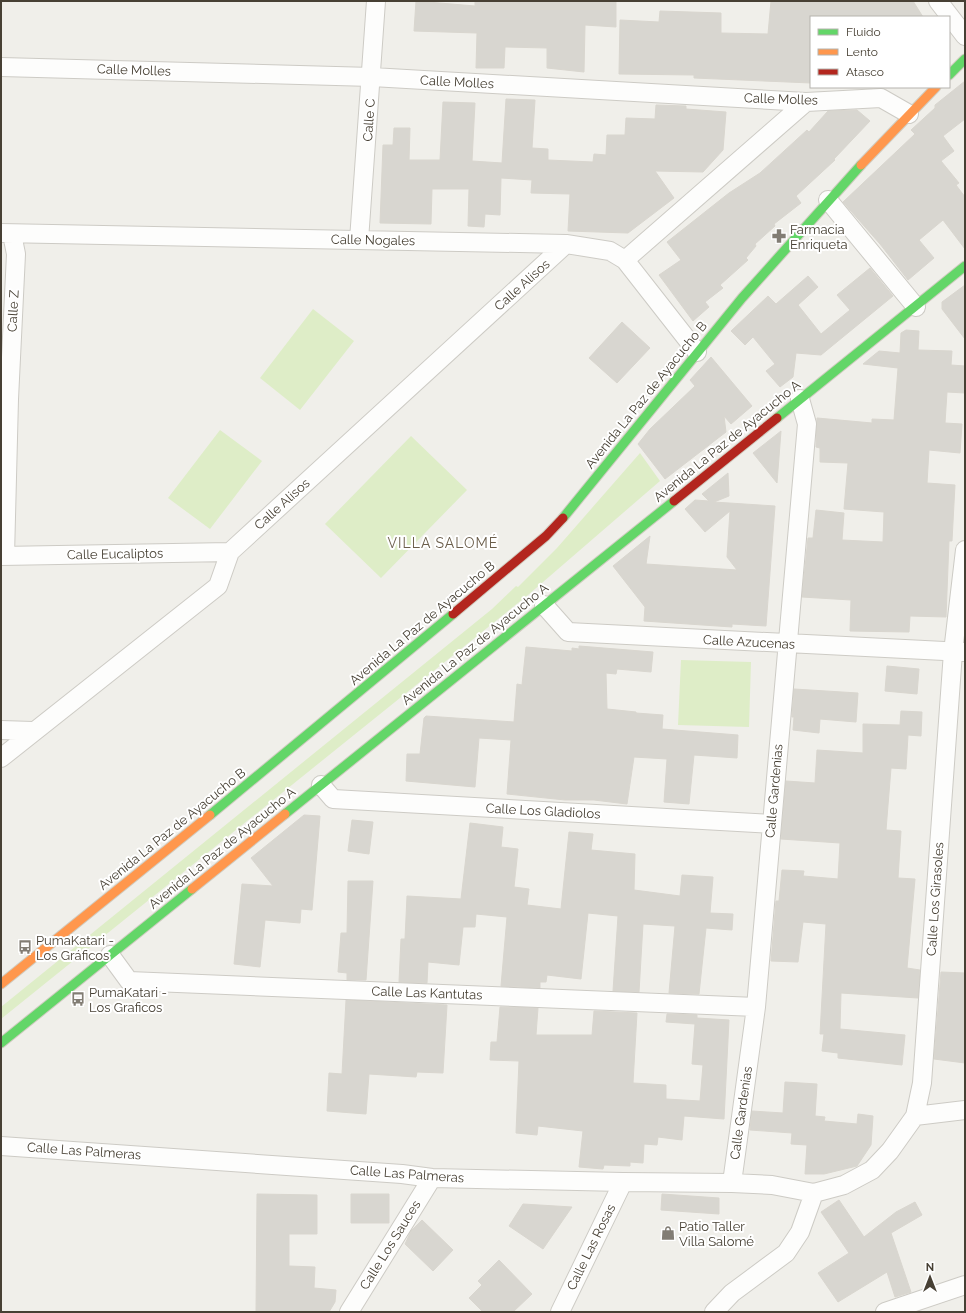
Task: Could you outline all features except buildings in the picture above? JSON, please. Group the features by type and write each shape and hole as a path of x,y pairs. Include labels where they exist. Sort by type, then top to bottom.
{"main road":[{"path":"950,74 965,59"},
{"name":"Avenida La Paz de Ayacucho B","path":"1,984 292,750 546,536 561,521 697,352 828,200 935,88"},
{"name":"Avenida La Paz de Ayacucho A","path":"1,1043 965,266"}],"street":[{"name":"Calle C","path":"359,240 372,77 376,1"},
{"path":"938,1 950,16"},
{"path":"950,17 965,36"},
{"name":"Calle Molles","path":"1,67 372,77 806,102 881,98 909,114"},
{"path":"625,260 806,102"},
{"path":"828,200 916,307"},
{"name":"Calle Nogales","path":"7,233 566,244 610,251 625,260 697,352"},
{"name":"Calle Z","path":"3,556 5,399 16,254 7,233"},
{"name":"Calle Alisos","path":"1,758 33,731 218,586 230,552 566,244"},
{"name":"Calle Gardenias","path":"732,1183 756,1007 807,424 800,399"},
{"name":"Calle Los Girasoles","path":"814,1194 844,1185 872,1170 890,1151 915,1116 922,1083 959,652 965,550"},
{"name":"Calle Eucaliptos","path":"3,556 230,552"},
{"name":"Calle Azucenas","path":"544,605 568,632 959,652"},
{"path":"1,730 33,731"},
{"name":"Calle Los Gladiolos","path":"321,785 334,799 771,824"},
{"name":"Calle Las Kantutas","path":"110,955 129,980 756,1007"},
{"path":"915,1116 965,1110"},
{"name":"Calle Las Palmeras","path":"1,1146 402,1174 432,1178 732,1183 772,1185 814,1194"},
{"name":"Calle Los Sauces","path":"349,1312 432,1178"},
{"name":"Calle Las Rosas","path":"560,1312 623,1182"},
{"path":"714,1312 732,1293 786,1253 800,1232 814,1194"},
{"path":"885,1312 965,1285"}],"green space":[{"path":"313,309 354,341 300,410 260,378"},
{"path":"220,430 262,461 210,529 168,498"},
{"path":"411,436 467,490 381,578 325,524"},
{"path":"640,453 660,481 528,595 1,1019 1,1007 492,609 516,586 518,587 557,548"},
{"path":"681,660 751,662 749,727 678,725"}],"traffic: fast":[{"path":"950,74 965,59"},
{"path":"563,518 742,298 861,165"},
{"path":"777,418 965,266"},
{"path":"285,814 674,501"},
{"path":"210,815 453,614"},
{"path":"1,1043 192,889"}],"traffic: slow":[{"path":"861,165 935,88"},
{"path":"192,889 285,814"},
{"path":"1,984 210,815"}],"traffic: jam":[{"path":"674,501 777,418"},
{"path":"453,614 546,536 563,518"}],"place":[{"name":"Farmacia Enriqueta","path":"779,236"},
{"name":"PumaKatari - Los Gráficos","path":"25,947"},
{"name":"PumaKatari - Los Graficos","path":"78,999"},
{"name":"Patio Taller Villa Salomé","path":"668,1233"}],"district":[{"name":"VILLA SALOMÉ","path":"443,543"}]}
